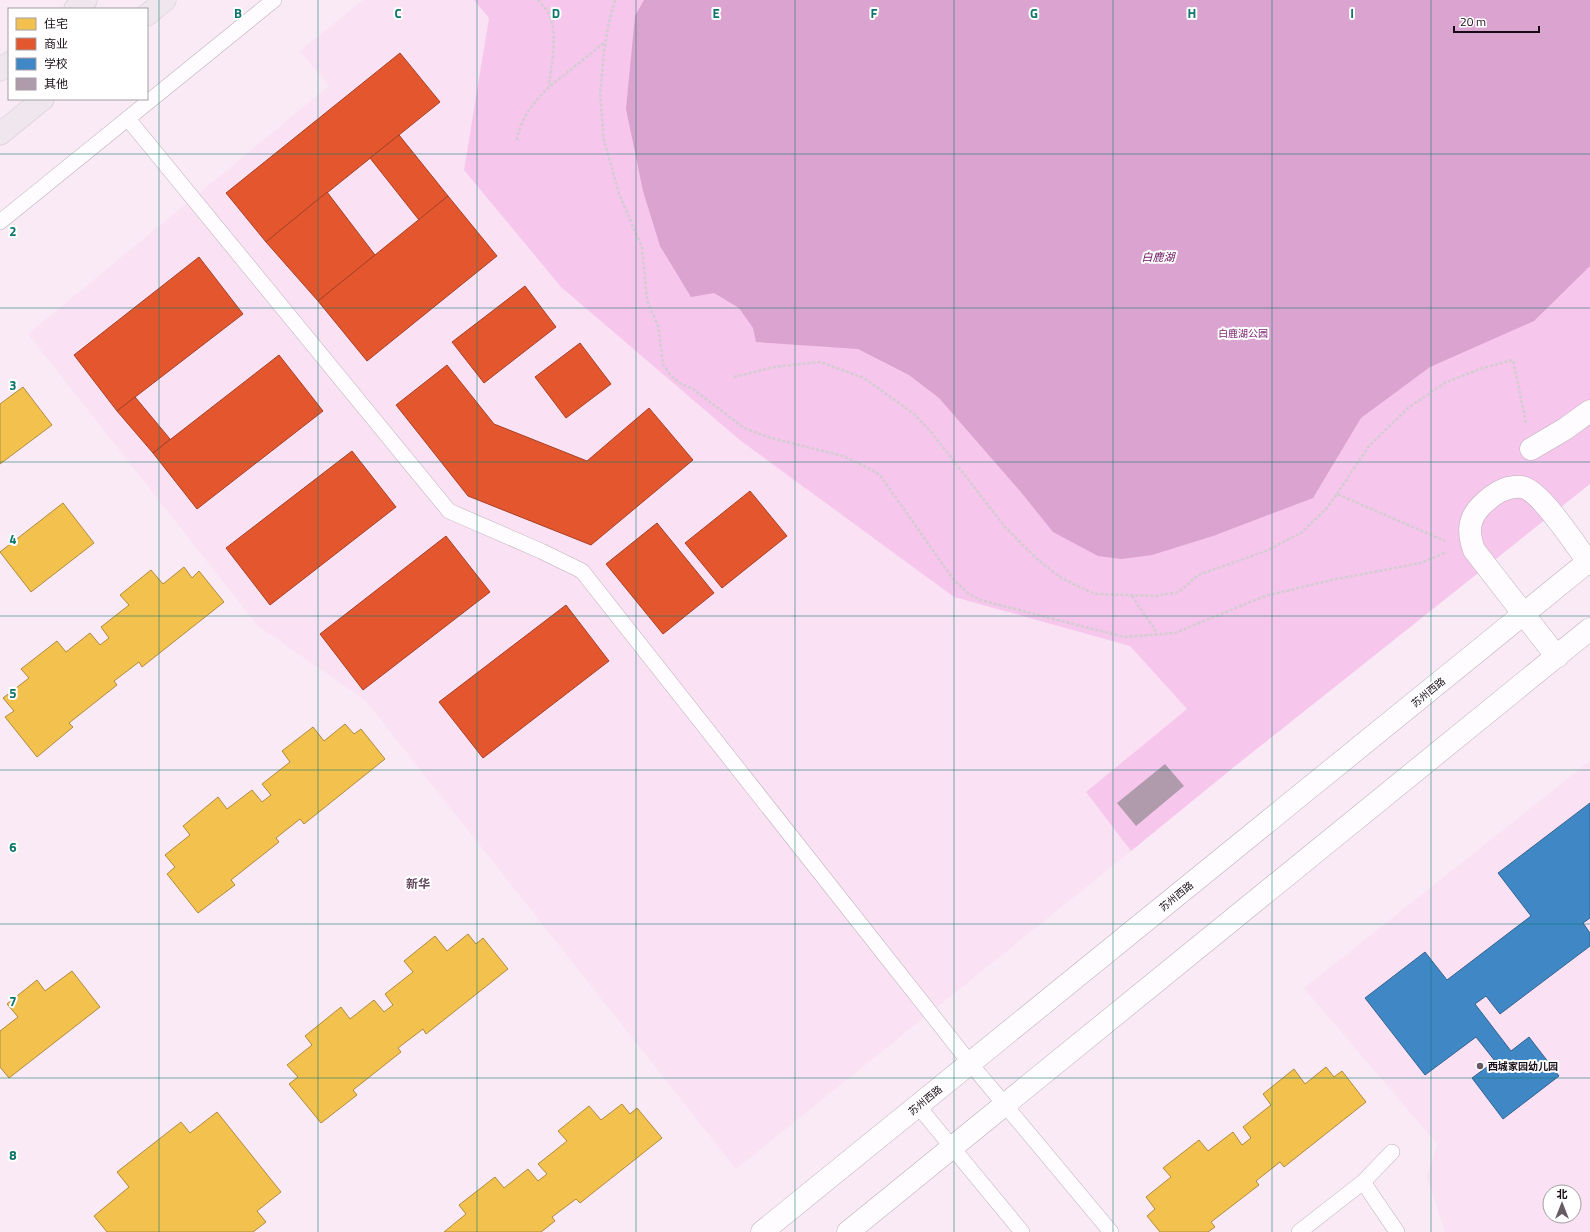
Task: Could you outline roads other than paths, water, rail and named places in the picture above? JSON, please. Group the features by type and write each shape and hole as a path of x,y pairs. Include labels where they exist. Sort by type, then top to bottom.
{"main road":[{"path":"76,8 86,0"},
{"path":"148,14 165,0"},
{"path":"0,70 8,63"},
{"path":"0,134 43,100"}],"street":[{"path":"1531,449 1565,429 1590,411"},
{"path":"1557,656 1474,550 1463,542 1469,524 1479,508 1491,496 1504,489 1522,487 1541,499 1589,562"},
{"name":"苏州西路","path":"762,1232 1589,562"},
{"path":"848,1232 1590,629"}],"lane":[{"path":"0,222 274,0"},
{"path":"128,119 449,511 541,551 582,571 970,1063 1111,1232"},
{"path":"918,1106 1022,1232"},
{"path":"1299,1232 1363,1182 1392,1152"},
{"path":"1363,1182 1397,1232"}],"water":[{"name":"白鹿湖","path":"644,0 1590,0 1590,266 1534,321 1430,367 1361,418 1313,498 1213,536 1152,555 1121,559 1098,556 1053,532 1020,491 939,398 909,375 858,349 756,342 753,328 739,308 714,293 691,297 660,246 643,191 626,109 635,16"}],"place":[{"name":"西城家园幼儿园","path":"1480,1066"}],"district":[{"name":"新华","path":"418,884"}],"park label":[{"name":"白鹿湖公园","path":"1243,333"}]}
